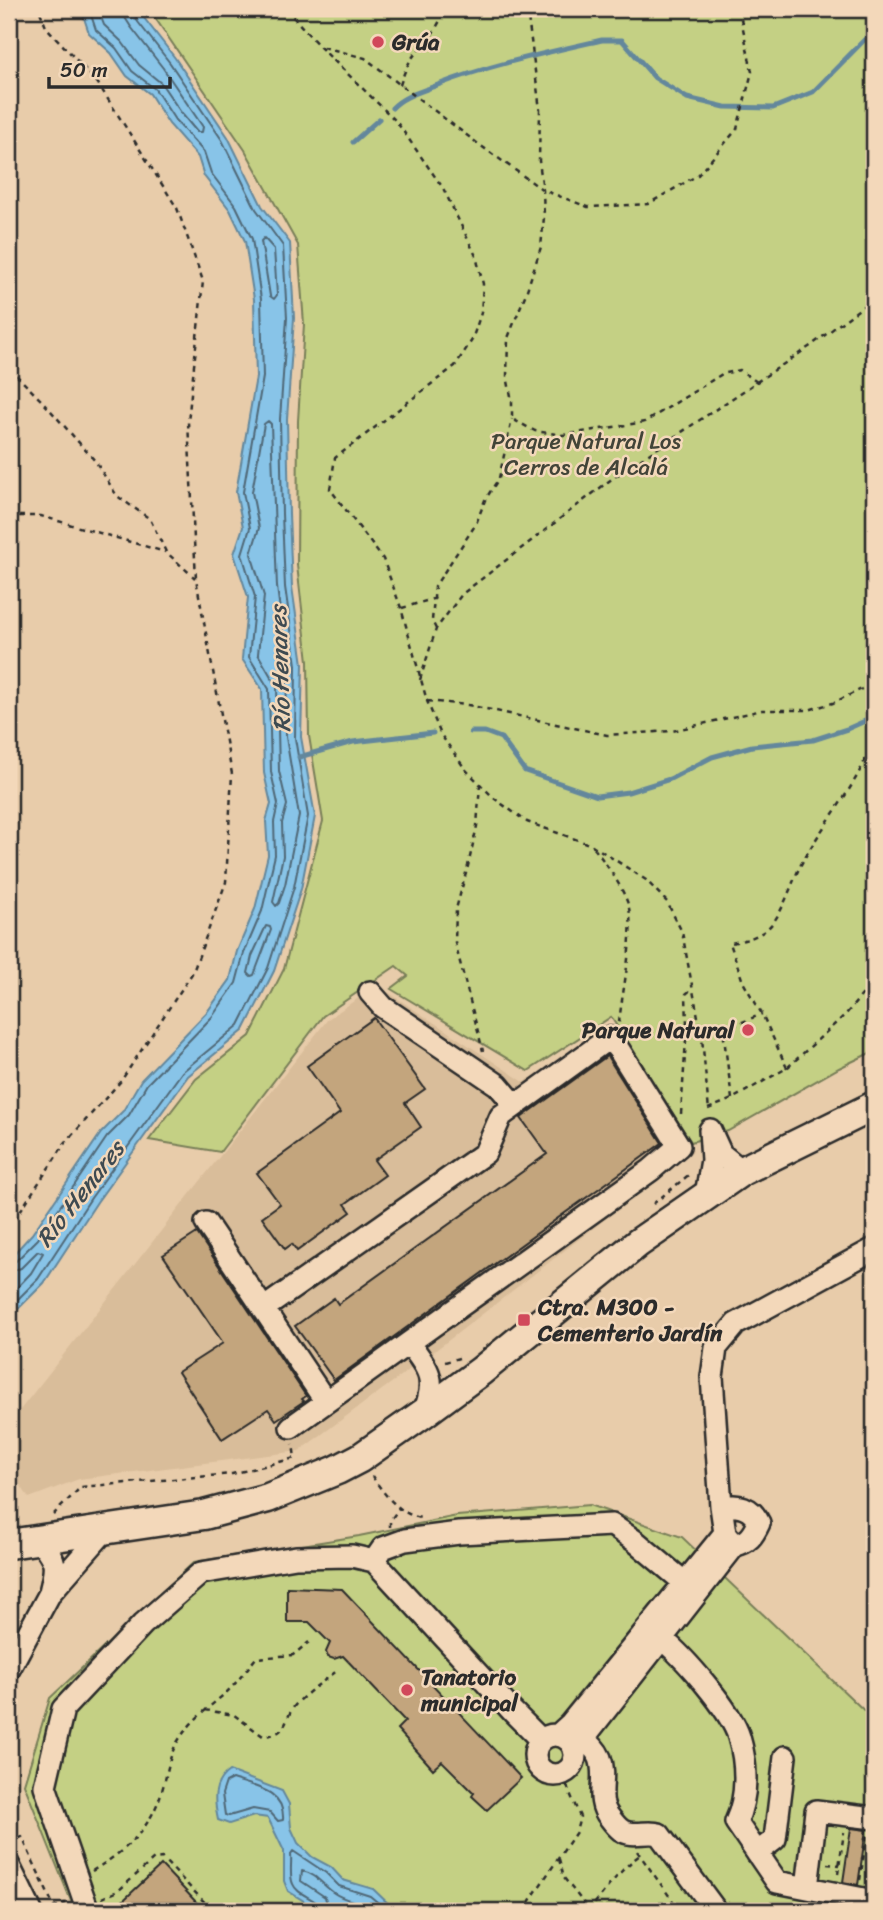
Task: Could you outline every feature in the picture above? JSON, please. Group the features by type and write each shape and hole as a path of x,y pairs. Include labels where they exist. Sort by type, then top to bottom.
{"main road":[{"path":"31,1536 106,1530 204,1515 268,1498 337,1470 360,1458 481,1371 638,1244 706,1195 742,1171 790,1145 874,1106"},
{"path":"790,1145 874,1118"}],"street":[{"path":"370,992 383,1007 498,1085 516,1105"},
{"path":"263,1309 485,1153 500,1116 609,1038 679,1146 415,1352 326,1402 291,1427"},
{"path":"710,1130 721,1154 742,1171"},
{"path":"706,1195 712,1160 710,1130"},
{"path":"206,1223 326,1402"},
{"path":"730,1539 721,1506 712,1377 716,1348 736,1324 874,1249"},
{"path":"415,1352 430,1367 448,1375 465,1376 481,1371"},
{"path":"415,1352 432,1385 432,1394 424,1413"},
{"path":"721,1506 737,1505 747,1508 754,1513 758,1523 754,1534 746,1543 730,1539"},
{"path":"374,1561 383,1548 405,1540 459,1533 612,1525 685,1583"},
{"path":"9,1670 50,1593 106,1530"},
{"path":"31,1536 51,1555 56,1568 50,1593"},
{"path":"730,1539 578,1743 573,1764 562,1774 546,1774 535,1762 536,1746 570,1724 663,1627 685,1583 730,1539"},
{"path":"87,1907 46,1786 63,1709 143,1624 201,1573 296,1557 352,1556 374,1561 513,1712 550,1737 569,1739 596,1749 601,1762 600,1800 605,1812 620,1830 631,1834 659,1834 716,1911"},
{"path":"663,1627 677,1651 729,1715 739,1736 745,1781 742,1809 736,1822 777,1882 866,1899"},
{"path":"757,1853 775,1839 785,1757"},
{"path":"807,1888 816,1811 872,1818"},
{"path":"9,1866 31,1911"}],"path":[{"path":"9,1228 65,1143 121,1081 193,972 226,882 232,774 196,579 188,422 203,281 177,208 97,82 46,27 39,9"},
{"path":"286,9 320,47 396,121 443,188 476,256 483,284 481,313 472,340 455,366 335,458 330,489 383,559 401,608 426,701 441,735 466,769 495,799 527,822 592,845 646,880 667,902 682,932 693,988 702,1038 710,1130"},
{"path":"400,85 405,68 415,51 430,37 446,9"},
{"path":"436,629 432,621 435,586 476,524 485,500 499,478 512,419 507,376 508,338 541,247 543,190 539,161 540,110 527,9"},
{"path":"320,47 366,58 543,190 588,207 648,204 698,176 737,129 752,72 739,9"},
{"path":"421,680 436,629 462,594 613,478 850,318 874,298"},
{"path":"9,368 96,462 117,496 150,520 166,552 196,579"},
{"path":"512,419 535,431 563,435 645,422 722,374 740,370 757,382"},
{"path":"9,516 41,516 166,552"},
{"path":"401,608 436,598"},
{"path":"426,701 468,705 607,735 672,731 762,710 807,710 833,703 874,683"},
{"path":"787,1068 762,1014 743,982 730,943 747,940 770,927 803,860 869,755 874,737"},
{"path":"474,1070 484,1054 455,943 456,909 477,826 481,785"},
{"path":"592,845 628,904 630,925 619,1023"},
{"path":"867,989 869,960 874,945"},
{"path":"708,1109 732,1099 787,1068 874,985"},
{"path":"679,1146 687,1025 686,994 693,988"},
{"path":"732,1099 723,1030 762,1014"},
{"path":"31,1536 81,1487 232,1474 295,1458 291,1427"},
{"path":"360,1458 399,1508 410,1516 430,1520"},
{"path":"77,1879 119,1855 148,1824 163,1790 170,1759 178,1740 205,1710 229,1689 256,1658 293,1655 309,1642"},
{"path":"205,1710 234,1715 263,1736 276,1735 286,1726 295,1705 338,1670"},
{"path":"523,1911 576,1832 580,1816 562,1774"},
{"path":"836,1894 846,1815"},
{"path":"866,1899 872,1818"},
{"path":"631,1834 631,1842 680,1911"},
{"path":"9,1842 22,1838 54,1907"},
{"path":"558,1858 564,1878 589,1910 604,1895 624,1867 640,1855"},
{"path":"87,1907 118,1891 154,1859 162,1858 212,1911"},
{"path":"664,1911 674,1904"}],"shaded area":[{"path":"377,985 524,1082 612,1028 693,1151 432,1353 299,1451 79,1479 29,1498 9,1468 9,1424 328,1019"}],"green space":[{"name":"Parque Natural Los Cerros de Alcalá","path":"149,9 874,9 874,1051 728,1131 691,1142 611,1017 528,1071 391,989 408,976 396,966 323,1016 220,1152 149,1140 196,1079 250,1036 284,969 323,821 309,736 308,661 297,565 298,421 304,324 298,245 245,150"},
{"path":"589,1505 682,1537 874,1720 874,1911 75,1911 24,1784 50,1698 194,1562 359,1536 457,1516"}],"water":[{"name":"Río Henares","path":"81,9 137,9 175,58 228,137 262,206 290,243 294,318 287,419 292,587 303,664 301,737 315,816 301,889 274,971 244,1030 188,1076 97,1202 44,1283 9,1318 9,1259 32,1234 101,1133 123,1111 141,1080 207,1012 230,980 237,951 255,909 268,855 266,821 271,804 264,773 262,689 242,659 248,597 234,554 243,527 236,492 256,377 254,299 245,241 230,210 204,176 198,157 169,124 150,94 127,76 111,53 89,33"},
{"path":"229,1771 282,1791 289,1804 291,1828 298,1843 312,1857 331,1867 343,1880 373,1889 396,1911 320,1911 288,1891 284,1881 284,1851 268,1818 254,1816 229,1824 218,1820 215,1799 217,1787"}],"building":[{"path":"374,1018 425,1089 405,1103 421,1127 374,1160 385,1175 345,1204 351,1212 297,1251 292,1244 285,1249 262,1217 280,1204 257,1173 340,1113 307,1066"},
{"path":"607,1056 662,1143 334,1380 295,1326 334,1298 338,1304 547,1154 521,1118"},
{"path":"197,1233 306,1396 302,1399 304,1401 276,1420 268,1409 222,1439 178,1372 223,1343 163,1255"},
{"name":"Tanatorio municipal","path":"287,1587 342,1589 521,1778 487,1810 442,1761 433,1769 397,1729 405,1721 343,1656 334,1659 328,1657 326,1652 330,1643 309,1622 287,1622"},
{"path":"851,1828 866,1830 858,1885 843,1882"},
{"path":"161,1865 198,1904 190,1911 112,1911"}],"waterway":[{"path":"392,108 412,95 476,72 602,40 622,40 655,78 687,98 725,107 773,108 813,92 874,30"},
{"path":"353,142 379,119"},
{"path":"471,732 485,732 501,738 525,771 597,796 628,792 670,779 712,757 752,746 813,740 874,717"},
{"path":"299,757 353,742 433,733"}],"place":[{"name":"Grúa","path":"378,42"},
{"name":"Parque Natural","path":"748,1030"},
{"name":"Ctra. M300 - Cementerio Jardín","path":"524,1320"},
{"name":"Tanatorio municipal","path":"407,1690"}]}
